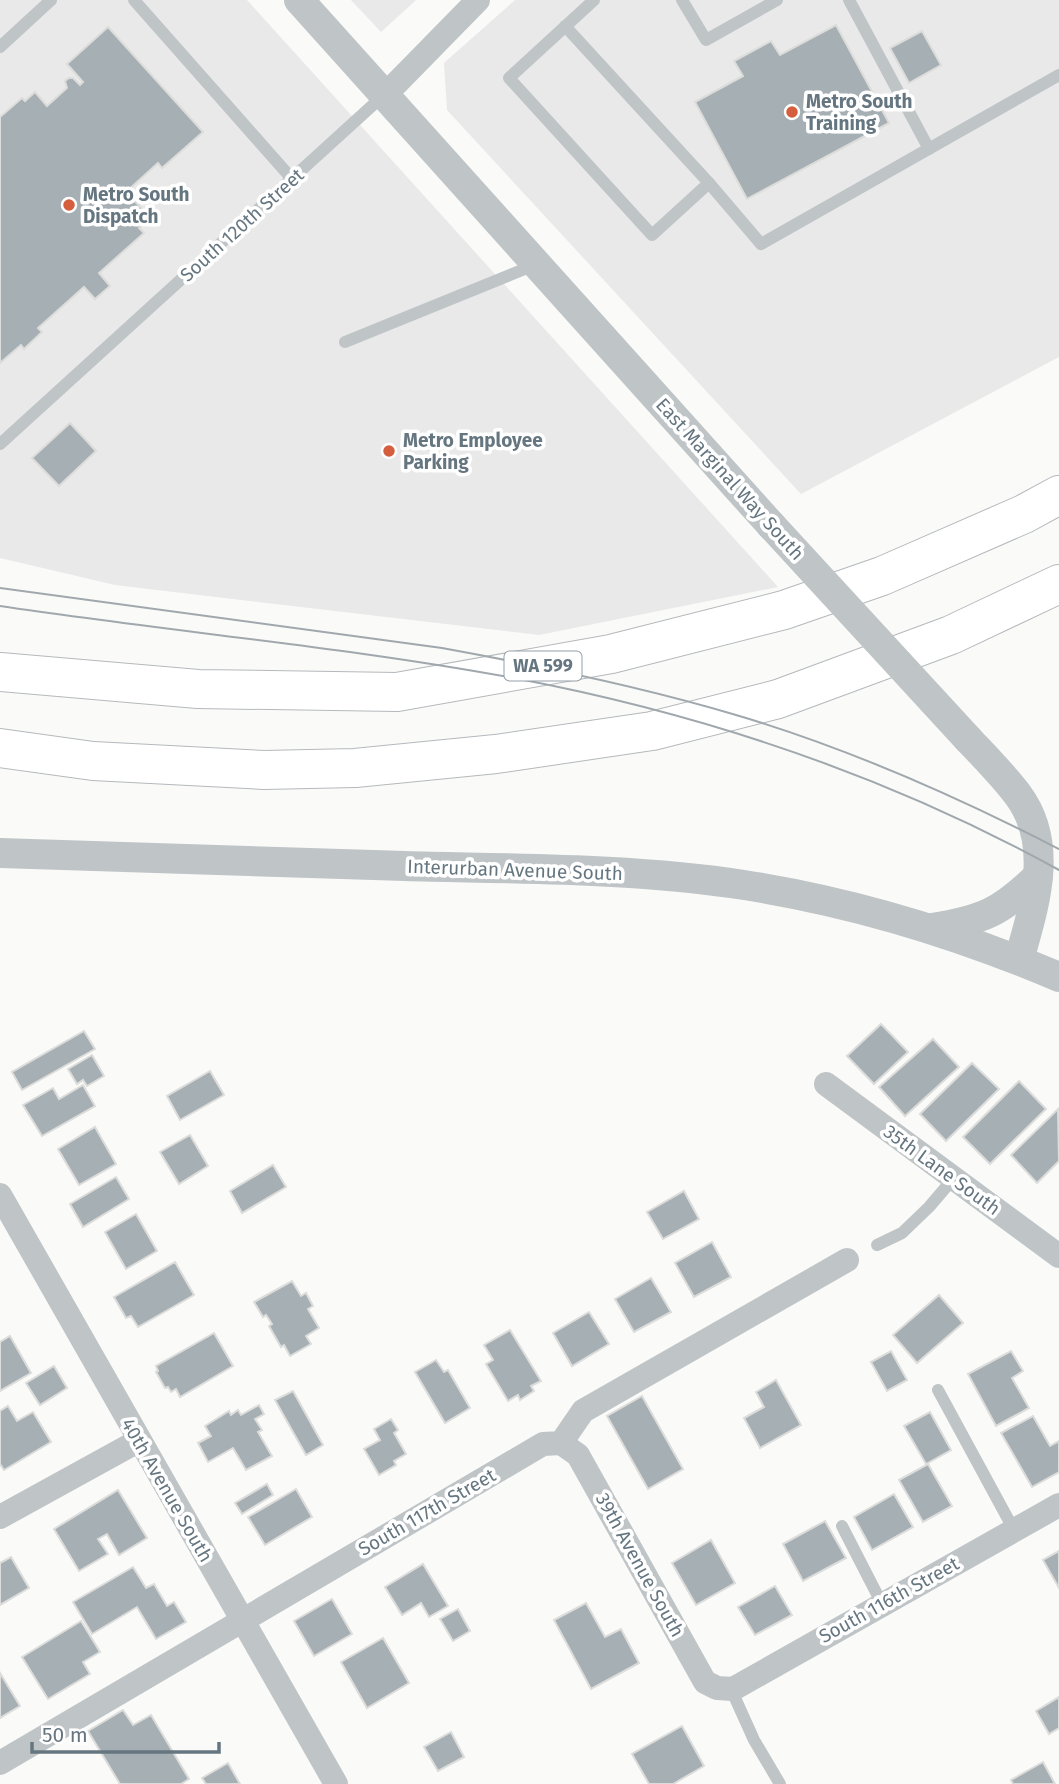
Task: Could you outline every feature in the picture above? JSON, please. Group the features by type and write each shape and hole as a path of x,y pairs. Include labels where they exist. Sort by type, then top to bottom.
{"highway":[{"name":"WA 599","path":"0,671 198,690 397,692 611,654 784,610 882,576 1024,514 1059,495"},
{"path":"0,748 93,761 264,770 355,768 496,754 652,731 778,699 951,635 1059,584"}],"street":[{"name":"East Marginal Way South","path":"299,0 771,524 1008,782 1028,810 1038,842 1036,900 1019,960"},
{"name":"South 120th Street","path":"386,94 478,0"},
{"name":"Interurban Avenue South","path":"0,853 676,877 743,885 875,912 931,928 1019,960"},
{"path":"931,928 967,923 990,915 1013,900 1038,876 1059,904"},
{"path":"1019,960 1059,977"},
{"name":"35th Lane South","path":"826,1084 1059,1256"},
{"name":"40th Avenue South","path":"0,1195 336,1784"},
{"path":"561,1443 583,1411 847,1260"},
{"path":"0,1517 138,1441"},
{"name":"South 117th Street","path":"0,1763 543,1444 561,1443"},
{"name":"39th Avenue South","path":"561,1443 578,1455 705,1682 724,1688"},
{"name":"South 116th Street","path":"724,1688 883,1604 1059,1504"}],"lane":[{"path":"0,47 51,0"},
{"path":"134,0 293,180"},
{"path":"594,0 509,78 652,235 709,183"},
{"path":"682,0 706,40 777,0"},
{"path":"849,0 929,149"},
{"path":"565,26 709,183 761,244 1059,75"},
{"name":"South 120th Street","path":"0,444 386,94"},
{"path":"345,342 537,264"},
{"path":"877,1245 902,1233 953,1179"},
{"path":"938,1390 1014,1530"},
{"path":"842,1526 883,1604"},
{"path":"724,1688 780,1784"}],"shaded area":[{"path":"0,0 247,0 778,587 539,635 115,585 0,558"},
{"path":"351,0 416,0 381,32"},
{"path":"515,0 1059,0 1059,357 801,494 447,110 444,63"}],"building":[{"name":"Metro South Training","path":"836,25 889,123 747,199 695,102 743,76 734,61 771,41 780,55"},
{"name":"Metro South Dispatch","path":"108,27 203,132 162,168 158,163 126,192 150,217 139,228 144,233 99,273 110,286 95,299 84,287 38,328 42,332 24,349 21,345 0,363 0,117 22,98 25,101 35,92 47,106 67,88 65,81 69,78 73,78 80,85 83,82 67,64"},
{"path":"922,31 941,65 909,83 890,48"},
{"path":"70,423 96,451 59,486 32,458"},
{"path":"881,1024 908,1052 874,1084 847,1056"},
{"path":"84,1031 95,1049 22,1090 12,1072"},
{"path":"933,1039 959,1067 905,1116 879,1087"},
{"path":"92,1055 104,1076 87,1086 83,1080 77,1084 68,1069"},
{"path":"972,1063 999,1089 946,1141 920,1114"},
{"path":"210,1071 224,1095 180,1120 167,1096"},
{"path":"1019,1081 1046,1109 990,1164 963,1137"},
{"path":"83,1085 95,1106 42,1136 23,1105 53,1088 59,1099"},
{"path":"1058,1109 1059,1161 1037,1183 1011,1155"},
{"path":"95,1127 116,1164 79,1185 58,1149"},
{"path":"190,1135 208,1166 179,1184 160,1152"},
{"path":"273,1165 286,1187 242,1213 230,1191"},
{"path":"116,1177 129,1199 83,1227 70,1204"},
{"path":"684,1191 699,1219 663,1239 647,1212"},
{"path":"136,1214 157,1251 126,1269 105,1232"},
{"path":"712,1242 731,1277 694,1297 675,1263"},
{"path":"175,1262 194,1295 138,1327 131,1316 126,1318 114,1297"},
{"path":"651,1278 671,1312 634,1332 615,1299"},
{"path":"292,1281 301,1296 306,1293 313,1306 308,1309 319,1328 306,1336 311,1344 290,1356 284,1345 281,1347 266,1315 263,1317 254,1302"},
{"path":"939,1295 963,1323 917,1363 893,1335"},
{"path":"589,1312 609,1344 572,1366 553,1333"},
{"path":"510,1330 541,1381 531,1386 534,1391 520,1400 518,1395 508,1401 486,1364 493,1360 484,1345"},
{"path":"214,1333 233,1366 180,1397 176,1389 171,1392 168,1387 165,1388 156,1372 156,1366"},
{"path":"10,1336 31,1373 0,1391 0,1342"},
{"path":"891,1351 907,1380 887,1391 871,1362"},
{"path":"1011,1351 1023,1371 1012,1378 1029,1408 996,1426 968,1374"},
{"path":"436,1360 444,1372 448,1370 470,1408 445,1423 415,1372"},
{"path":"54,1366 67,1388 40,1405 26,1383"},
{"path":"776,1380 801,1425 760,1448 744,1418 764,1407 756,1392"},
{"path":"293,1391 323,1445 306,1455 275,1400"},
{"path":"642,1396 683,1469 648,1489 607,1416"},
{"path":"259,1405 264,1414 255,1419 262,1430 258,1432 272,1456 246,1470 233,1448 208,1462 198,1443 211,1436 205,1426 229,1411 231,1415 238,1410 241,1415"},
{"path":"8,1406 17,1421 33,1412 51,1442 4,1470 0,1464 0,1411"},
{"path":"930,1412 951,1450 926,1464 904,1426"},
{"path":"1033,1416 1050,1446 1059,1441 1059,1472 1032,1487 1001,1433"},
{"path":"391,1419 398,1430 394,1433 406,1454 394,1461 396,1465 379,1475 364,1449 380,1440 374,1429"},
{"path":"928,1464 952,1506 923,1522 899,1480"},
{"path":"267,1484 273,1495 242,1514 235,1503"},
{"path":"296,1489 312,1517 265,1545 248,1517"},
{"path":"118,1490 147,1538 119,1555 107,1534 98,1539 108,1554 79,1571 54,1529"},
{"path":"894,1494 913,1527 872,1550 854,1517"},
{"path":"825,1521 846,1558 803,1581 783,1544"},
{"path":"711,1540 735,1583 696,1605 672,1563"},
{"path":"1059,1551 1059,1588 1043,1560"},
{"path":"11,1557 29,1588 0,1605 0,1563"},
{"path":"423,1564 448,1606 429,1617 421,1603 402,1615 385,1587"},
{"path":"133,1567 146,1588 154,1584 167,1606 174,1602 186,1622 156,1639 137,1607 92,1634 73,1602"},
{"path":"775,1586 792,1615 755,1635 738,1607"},
{"path":"332,1599 352,1634 314,1656 294,1621"},
{"path":"586,1603 605,1637 621,1629 639,1663 591,1689 554,1620"},
{"path":"458,1609 470,1631 453,1641 440,1619"},
{"path":"81,1621 100,1652 83,1662 90,1674 48,1699 22,1657"},
{"path":"383,1638 409,1683 367,1708 341,1662"},
{"path":"0,1673 20,1706 0,1718"},
{"path":"1059,1697 1059,1728 1049,1734 1036,1711"},
{"path":"123,1710 133,1725 151,1715 189,1779 181,1784 120,1784 88,1731"},
{"path":"682,1726 704,1766 673,1784 649,1784 632,1754"},
{"path":"451,1732 464,1757 438,1771 424,1747"},
{"path":"1043,1762 1055,1784 1013,1784 1011,1780"},
{"path":"228,1763 240,1784 206,1784 202,1778"}],"tram line":[{"path":"0,588 442,648 626,686 736,715 819,742 941,792 1059,849"},
{"path":"0,606 455,668 519,679 659,711 728,731 864,779 931,806 1059,870"}],"place":[{"name":"Metro South Training","path":"792,112"},
{"name":"Metro South Dispatch","path":"69,205"},
{"name":"Metro Employee Parking","path":"389,451"}]}
